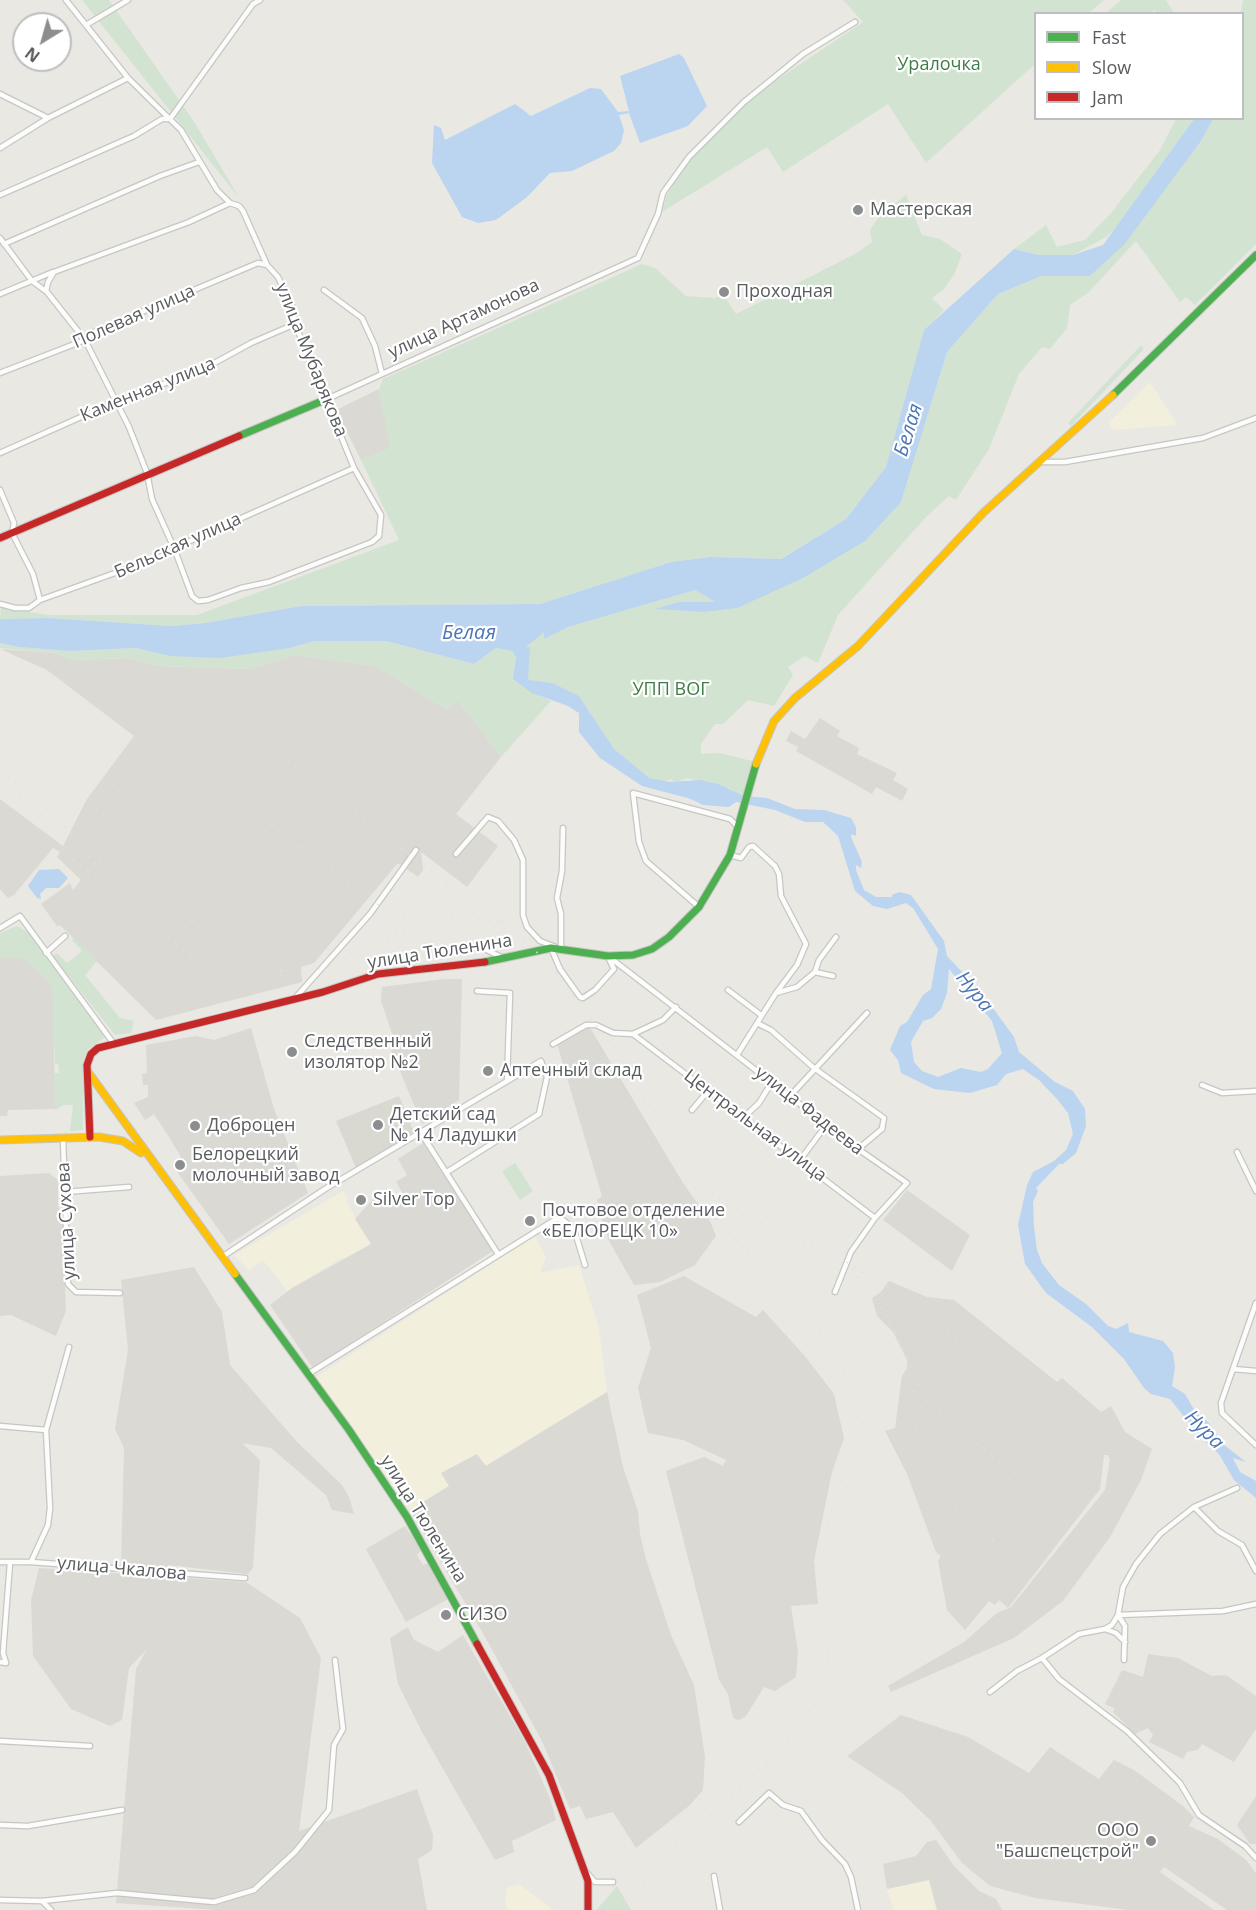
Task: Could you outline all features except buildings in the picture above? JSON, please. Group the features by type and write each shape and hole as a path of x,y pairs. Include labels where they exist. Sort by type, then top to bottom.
{"street":[{"name":"улица Мубарякова","path":"66,0 128,78 181,130 217,190 230,203 243,211 267,265 284,289 293,308 294,324 354,468 381,515 379,536 372,542 268,582 241,588 208,600 198,600 192,596 174,548"},
{"path":"86,25 128,0"},
{"path":"0,195 134,136 162,119 170,118 253,4 260,0"},
{"name":"улица Артамонова","path":"0,538 327,399 638,258 658,214 663,193 689,157 744,102 803,54 855,22"},
{"path":"0,148 48,118 128,78"},
{"path":"0,94 48,118"},
{"path":"4,244 160,176 199,162"},
{"path":"0,294 189,222 230,203"},
{"path":"0,238 32,281 46,292 85,340 118,402 147,477 152,499 174,548"},
{"name":"улица Тюленина","path":"588,1910 590,1900 584,1869 549,1775 530,1735 408,1517 308,1374 151,1163 87,1070 88,1059 93,1052 114,1044 295,999 378,974 505,959 551,948 608,956 633,955 652,949 669,937 699,908 730,855 740,829 763,744 774,721 795,698 858,646 983,513 1043,462 1256,255"},
{"name":"Полевая улица","path":"0,373 85,340 94,332 258,263 267,265"},
{"path":"46,292 48,282 54,272"},
{"path":"324,290 362,318 375,345 382,374"},
{"name":"Каменная улица","path":"0,453 118,402 210,366 251,343 294,324"},
{"path":"1043,462 1065,462 1203,438 1256,418"},
{"name":"Бельская улица","path":"0,604 15,608 29,608 40,600 162,556 174,548 354,468"},
{"path":"0,490 14,523 12,533 33,574 40,600"},
{"path":"699,908 645,861 639,842 633,793 729,819 740,829"},
{"path":"456,854 488,817 498,821 514,840 523,860 524,915 527,927 540,941 561,949 561,914 557,898 562,871 563,828"},
{"path":"730,855 741,858 749,846 753,846 775,866 779,874 781,896 806,944 797,965 736,1055"},
{"path":"295,999 310,979 370,914 416,850"},
{"path":"0,928 20,916 114,1044"},
{"path":"46,952 65,936"},
{"path":"776,993 797,987 815,972 819,960 836,937"},
{"path":"468,947 484,949 505,959"},
{"path":"551,948 560,969 583,998 596,990 614,969 608,956"},
{"name":"улица Фадеева","path":"608,956 858,1149 907,1183 875,1218 851,1252 835,1292"},
{"path":"815,972 833,976"},
{"path":"728,990 761,1015"},
{"path":"477,991 510,993 507,1081"},
{"path":"553,1044 586,1025 596,1025 613,1033 633,1034 663,1020 676,1007"},
{"path":"790,1096 867,1013"},
{"path":"757,1023 771,1030 814,1068 884,1119 882,1129 858,1149"},
{"name":"Центральная улица","path":"633,1034 875,1218"},
{"path":"222,1257 325,1189 541,1061 547,1077 539,1114 447,1172"},
{"path":"87,1070 90,1137"},
{"path":"743,1118 759,1102 772,1082"},
{"path":"1202,1085 1221,1093 1256,1091"},
{"path":"692,1110 708,1091"},
{"path":"123,1141 126,1135 124,1124"},
{"path":"800,1160 826,1124"},
{"path":"421,1133 498,1254"},
{"name":"улица Тюленина","path":"0,1140 90,1137 123,1141 137,1149 151,1163"},
{"name":"улица Сухова","path":"63,1138 70,1288 76,1292 120,1293"},
{"path":"1237,1152 1256,1191"},
{"path":"65,1192 129,1187"},
{"path":"308,1374 556,1219 574,1229 585,1265"},
{"path":"1256,1304 1223,1395 1222,1413 1256,1445"},
{"path":"31,1562 48,1525 50,1508 46,1430 69,1347"},
{"path":"1233,1369 1256,1371"},
{"path":"0,1426 46,1430"},
{"path":"990,1692 1017,1671 1079,1634 1105,1629 1112,1625 1118,1615 1123,1587 1136,1564 1160,1534 1194,1507 1237,1488"},
{"path":"1194,1507 1218,1532 1242,1545 1256,1571"},
{"name":"улица Чкалова","path":"0,1562 31,1562 245,1578"},
{"path":"3,1662 10,1563"},
{"path":"1118,1615 1223,1611 1256,1604"},
{"path":"1118,1615 1125,1626 1124,1660"},
{"path":"1105,1629 1116,1634 1125,1642"},
{"path":"1042,1658 1059,1679 1127,1731 1161,1764 1180,1783 1199,1815 1245,1846 1256,1858"},
{"path":"0,1900 42,1901 117,1893 214,1902 255,1890 295,1852 329,1810 334,1745 343,1730 335,1660"},
{"path":"0,1741 90,1746"},
{"path":"739,1822 769,1792 783,1805 801,1811 822,1840 844,1864 851,1877 858,1910"},
{"path":"0,1825 28,1826 122,1810"},
{"path":"584,1869 595,1882 613,1882"},
{"path":"714,1876 720,1910"},
{"path":"42,1901 44,1906 51,1910"}],"shaded area":[{"path":"1150,382 1178,425 1113,430 1108,423"},
{"path":"379,389 391,448 361,460 336,410"},
{"path":"0,649 57,653 72,660 129,658 159,666 249,669 295,655 376,666 446,709 458,700 501,757 456,814 498,846 467,887 421,852 423,870 418,877 398,863 314,963 301,967 302,982 156,1020 60,925 57,926 41,904 70,883 73,890 81,880 57,857 60,852 53,848 14,895 8,898 0,889 0,799 63,846 87,799 134,736 47,670"},
{"path":"820,718 840,731 837,736 859,748 857,754 897,773 893,780 908,789 902,801 876,787 872,794 796,751 798,747 786,741 791,731 805,739"},
{"path":"0,958 24,958 53,985 55,1109 8,1110 7,1116 0,1116"},
{"path":"462,979 459,1100 422,1124 391,1050 396,1045 381,1001 382,987"},
{"path":"589,1026 683,1183 710,1221 716,1236 695,1265 660,1282 634,1285 609,1241 602,1220 597,1200 602,1196 557,1044"},
{"path":"251,1028 274,1109 308,1193 229,1244 178,1173 173,1162 181,1157 154,1114 145,1120 134,1103 148,1097 148,1085 143,1085 142,1074 147,1073 146,1045 196,1036 214,1040"},
{"path":"399,1096 414,1132 356,1168 336,1121"},
{"path":"423,1143 493,1251 313,1368 270,1305 292,1288 371,1244 355,1219 375,1197 386,1189 395,1203 405,1197 396,1182 407,1175 398,1159"},
{"path":"49,1173 58,1180 58,1206 62,1215 66,1311 56,1336 11,1315 0,1316 0,1176"},
{"path":"907,1190 970,1235 952,1271 883,1220"},
{"path":"343,1191 348,1199 346,1201 371,1244 340,1259 287,1291 263,1260 249,1270 234,1255"},
{"path":"535,1236 546,1257 540,1273 579,1265 599,1329 607,1392 485,1466 476,1454 442,1473 450,1485 410,1510 316,1377"},
{"path":"194,1267 222,1312 230,1365 298,1443 342,1485 349,1497 354,1514 332,1510 326,1495 271,1448 242,1443 260,1460 253,1568 248,1574 168,1565 167,1568 121,1567 124,1448 115,1429 128,1350 121,1280"},
{"path":"684,1276 756,1317 763,1310 804,1355 834,1394 844,1438 832,1472 814,1561 818,1604 791,1606 798,1652 796,1677 775,1691 764,1687 746,1716 739,1720 733,1718 728,1694 719,1680 666,1471 704,1457 723,1466 726,1460 683,1440 648,1433 638,1388 651,1348 637,1295"},
{"path":"889,1281 927,1297 954,1300 1057,1382 1062,1378 1101,1412 1111,1406 1125,1432 1152,1449 1141,1480 1110,1537 1063,1601 1014,1638 891,1692 888,1686 964,1642 997,1613 1011,1607 1105,1490 1110,1460 1108,1455 1104,1455 1100,1489 1008,1608 999,1600 995,1605 989,1601 965,1630 947,1610 938,1561 941,1556 936,1552 907,1474 885,1431 895,1428 902,1376 907,1368 907,1360 893,1332 877,1316 872,1298 881,1292"},
{"path":"607,1392 623,1467 638,1511 640,1534 646,1559 671,1635 694,1685 705,1757 703,1790 690,1805 636,1848 613,1812 586,1819 580,1806 570,1809 542,1741 484,1635 410,1510 449,1486 441,1473 477,1454 486,1466"},
{"path":"405,1526 421,1550 417,1555 423,1565 428,1563 450,1598 406,1622 366,1549"},
{"path":"39,1568 246,1582 300,1618 321,1658 299,1831 417,1789 433,1835 432,1850 418,1859 427,1910 218,1910 116,1903 136,1669 147,1649 129,1668 122,1720 110,1726 71,1709 33,1656 31,1600"},
{"path":"408,1627 414,1640 438,1652 463,1635 525,1742 550,1798 556,1820 512,1841 514,1852 495,1860 422,1732 398,1684 390,1638"},
{"path":"1148,1654 1178,1658 1212,1676 1226,1675 1256,1696 1256,1729 1234,1762 1202,1744 1198,1750 1187,1752 1183,1759 1149,1742 1153,1735 1148,1728 1135,1734 1113,1712 1114,1708 1105,1704 1122,1670 1143,1677"},
{"path":"901,1715 968,1737 1029,1773 1050,1747 1099,1779 1114,1760 1134,1770 1183,1806 1194,1817 1189,1826 1218,1839 1246,1860 1256,1873 1256,1910 1227,1910 1164,1867 1160,1872 1214,1910 1129,1910 1035,1898 990,1886 962,1863 931,1821 902,1793 847,1756"},
{"path":"1256,1796 1256,1844 1250,1844 1237,1825"},
{"path":"936,1840 954,1866 979,1891 996,1899 1002,1910 937,1910 929,1880 887,1889 883,1864 916,1856 927,1842"},
{"path":"929,1880 937,1910 894,1910 887,1889"},
{"path":"519,1884 554,1910 507,1910 505,1903 507,1888"}],"green space":[{"path":"82,0 109,0 193,120 240,199"},
{"name":"Уралочка","path":"843,0 1104,0 1090,12 1034,12 1034,65 926,163 888,104 783,172 767,147 662,212 667,195 689,157 744,102 863,22"},
{"path":"1121,0 1166,0 1173,12 1154,10 1153,12 1107,12"},
{"name":"УПП ВОГ","path":"1243,0 1256,0 1256,244 1195,305 1186,297 1180,302 1136,241 1089,292 1070,305 1067,328 1050,349 1042,347 1019,374 989,449 956,500 949,496 927,516 838,615 818,663 805,656 788,667 793,675 774,706 748,700 723,724 715,724 701,744 701,754 719,753 756,762 748,797 734,794 731,789 687,778 675,783 671,779 665,782 644,777 605,748 589,710 527,682 526,648 537,635 544,632 544,639 568,627 695,590 716,603 679,602 657,609 703,612 901,502 947,352 998,294 1042,276 1090,276 1124,244 1201,141 1212,120 1244,120 1244,12 1241,12"},
{"path":"1175,120 1193,120 1118,226 1106,237 1073,255 1039,255 1014,249 1046,225 1057,247 1085,240 1111,213 1160,150"},
{"path":"906,195 922,235 940,239 962,254 954,275 943,290 932,298 944,310 924,331 886,467 846,519 780,559 711,557 671,562 540,604 301,606 205,623 171,626 48,618 0,619 1,607 48,615 197,615 399,540 361,460 390,448 379,389 383,379 642,264 655,268 686,296 713,298 724,295 736,314 857,253 872,242 870,230 881,214"},
{"path":"1141,345 1144,349 1071,426 1068,423"},
{"path":"314,641 386,641 474,664 496,648 512,651 532,692 551,701 501,757 458,700 446,709 376,666 295,655 249,669 159,666 129,658 72,660 57,653 0,648 0,643 19,647 70,651 136,648 170,656 290,648"},
{"path":"17,926 28,932 103,1032 104,1038 88,1049 83,1062 83,1130 70,1131 73,1105 64,1105 55,1110 54,1073 59,1073 58,1064 55,1063 52,985 24,958 0,958 0,933"},
{"path":"74,938 97,961 85,975 120,1018 134,1021 131,1033 115,1035 53,956 57,953 67,963 82,951 72,940"},
{"path":"515,1163 533,1191 520,1200 502,1171"},
{"path":"617,1886 631,1910 596,1910 599,1907"}],"water":[{"path":"679,54 684,58 707,106 688,126 640,143 629,113 619,115 624,130 621,143 614,151 572,171 550,173 527,197 496,220 478,223 462,217 432,163 434,125 441,128 445,140 515,104 531,116 590,88 601,89 618,112 629,111 620,76"},
{"name":"Белая","path":"1193,120 1212,120 1201,141 1124,245 1090,276 1042,276 998,294 947,352 901,502 865,541 803,578 737,608 703,612 655,609 679,602 715,602 695,590 568,627 544,639 544,632 526,647 530,647 528,680 552,683 579,696 614,749 649,778 669,782 700,780 718,784 744,796 767,798 795,809 824,810 851,818 856,827 856,836 852,834 851,837 862,862 861,868 856,865 856,870 864,890 876,897 892,897 899,892 911,895 944,941 947,956 982,993 1014,1037 1019,1052 1055,1082 1073,1091 1085,1109 1086,1126 1076,1153 1063,1164 1059,1164 1036,1188 1038,1191 1033,1202 1034,1227 1037,1250 1042,1263 1059,1285 1086,1304 1108,1326 1116,1329 1128,1323 1129,1332 1163,1341 1173,1353 1175,1367 1172,1386 1185,1394 1196,1413 1208,1422 1224,1445 1246,1462 1233,1458 1240,1472 1256,1481 1256,1498 1234,1480 1219,1454 1202,1439 1170,1399 1151,1394 1144,1388 1124,1359 1092,1327 1046,1293 1025,1264 1018,1225 1027,1185 1033,1172 1054,1161 1066,1150 1073,1134 1068,1113 1057,1099 1039,1080 1023,1069 1006,1074 997,1085 970,1093 934,1089 901,1073 898,1060 890,1050 900,1026 907,1022 923,995 931,989 938,949 913,908 906,903 887,909 873,906 855,891 838,836 823,822 805,822 775,810 736,802 729,807 703,805 691,799 642,786 600,758 579,732 579,713 568,706 532,693 513,679 516,658 512,651 496,648 474,664 386,641 314,641 290,648 220,658 170,656 136,648 70,651 19,647 0,643 0,619 48,618 171,626 205,623 301,606 540,604 671,562 711,557 781,559 846,519 886,467 924,330 1014,249 1039,255 1073,255 1103,245","holes":["949,969 992,1021 1002,1053 988,1069 981,1072 961,1068 938,1077 922,1071 914,1062 911,1042 923,1021 932,1018 941,1009 947,993"]},
{"path":"59,869 68,878 59,888 46,888 40,894 41,899 37,898 28,886 39,870"}],"railway":[{"path":"288,761 405,852 515,931 550,965 620,1056 711,1214 824,1335 843,1368 853,1393 857,1414 855,1438 829,1518 826,1538 828,1666 814,1708 797,1735 664,1858 619,1910"},
{"path":"0,771 52,811 101,871"},
{"path":"6,783 11,790 67,836"},
{"path":"119,790 98,824 96,843 101,863 117,889 145,918 188,954 230,974 262,978 293,973"},
{"path":"248,807 377,904 397,913 421,918 465,916 502,924"},
{"path":"65,854 93,875 119,901"},
{"path":"183,915 250,964 293,973 330,967 412,926 431,922"},
{"path":"698,1180 720,1201 745,1216 846,1262 886,1286 994,1367"},
{"path":"852,1269 879,1304 902,1345 925,1399 940,1416 1052,1502"},
{"path":"913,1381 918,1452 930,1489 1005,1550"}],"traffic: fast":[{"path":"1113,395 1256,255"},
{"path":"239,436 327,399"},
{"path":"485,962 551,948 608,956 633,955 652,949 669,937 699,907 730,855 756,764"},
{"path":"235,1274 349,1430 407,1517 477,1644"}],"traffic: slow":[{"path":"756,764 774,721 795,698 858,646 983,513 1113,395"},
{"path":"88,1072 235,1274"},
{"path":"0,1140 99,1137 123,1141 141,1153"}],"traffic: jam":[{"path":"0,538 239,436"},
{"path":"90,1137 87,1065 91,1054 98,1048 323,992 378,974 485,962"},
{"path":"477,1644 549,1775 588,1881 588,1910"}],"place":[{"name":"Мастерская","path":"858,210"},
{"name":"Проходная","path":"724,292"},
{"name":"Следственный изолятор №2","path":"292,1052"},
{"name":"Аптечный склад","path":"488,1071"},
{"name":"Детский сад № 14 Ладушки","path":"378,1125"},
{"name":"Доброцен","path":"195,1126"},
{"name":"Белорецкий молочный завод","path":"180,1165"},
{"name":"Silver Top","path":"361,1200"},
{"name":"Почтовое отделение «БЕЛОРЕЦК 10»","path":"530,1221"},
{"name":"СИЗО","path":"446,1615"},
{"name":"ООО \"Башспецстрой\"","path":"1151,1841"}],"water label":[{"name":"Нура","path":"974,992"},
{"name":"Нура","path":"1204,1430"}]}
